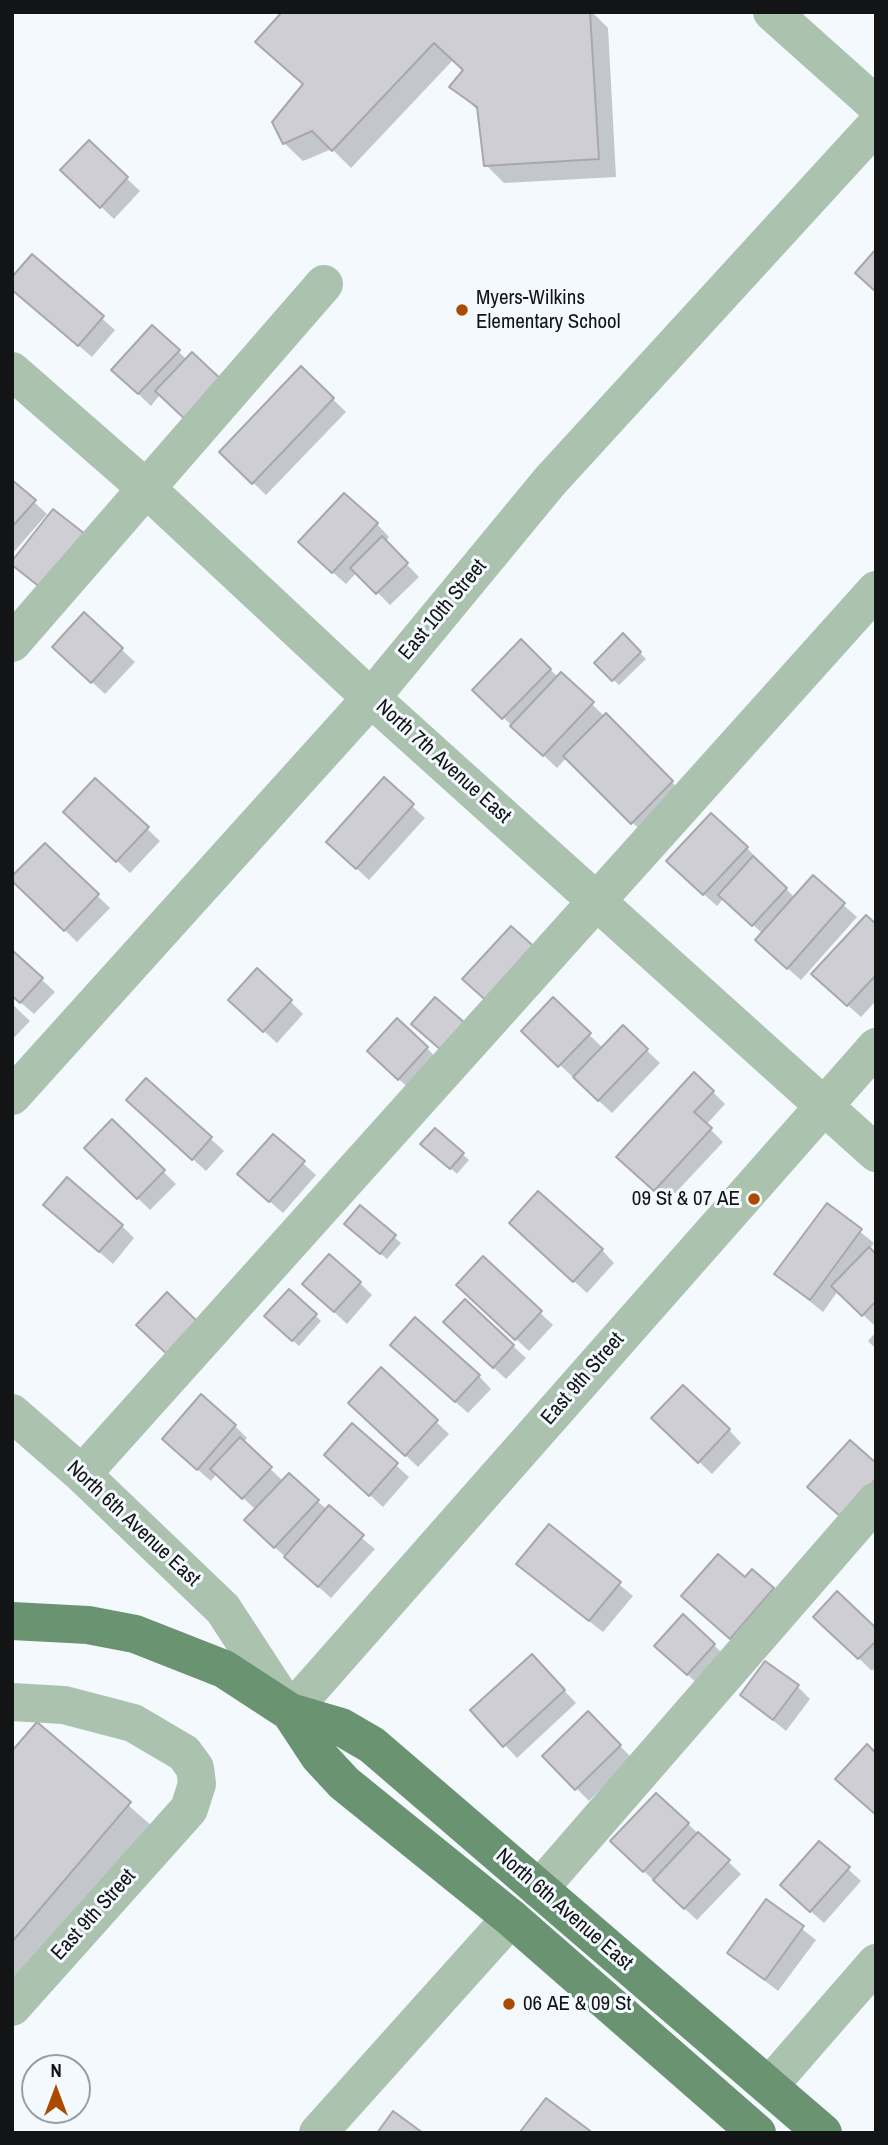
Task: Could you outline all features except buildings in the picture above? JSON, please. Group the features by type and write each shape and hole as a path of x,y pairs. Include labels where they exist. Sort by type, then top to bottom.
{"main road":[{"path":"12,1620 88,1625 135,1634 224,1669 290,1712"},
{"name":"North 6th Avenue East","path":"290,1712 341,1727 372,1745 823,2133"},
{"name":"North 6th Avenue East","path":"290,1712 319,1756 344,1783 511,1918 741,2128"}],"street":[{"path":"772,12 876,105"},
{"name":"East 10th Street","path":"12,1096 371,698 550,481 876,125"},
{"path":"12,643 324,284"},
{"name":"North 7th Avenue East","path":"12,371 147,489 371,698 876,1153"},
{"path":"82,1474 876,590"},
{"name":"East 9th Street","path":"290,1712 876,1046"},
{"name":"North 6th Avenue East","path":"17,1426 82,1474 223,1609 290,1712"},
{"path":"539,1889 876,1501"},
{"name":"East 9th Street","path":"12,1702 91,1710 133,1723 172,1743 194,1768 197,1784 189,1808 176,1824 12,2007"},
{"path":"318,2133 511,1918"},
{"path":"769,2086 876,1962"}],"place":[{"name":"Myers-Wilkins Elementary School","path":"462,310"},
{"name":"09 St & 07 AE","path":"754,1199"},
{"name":"06 AE & 09 St","path":"509,2004"}]}
